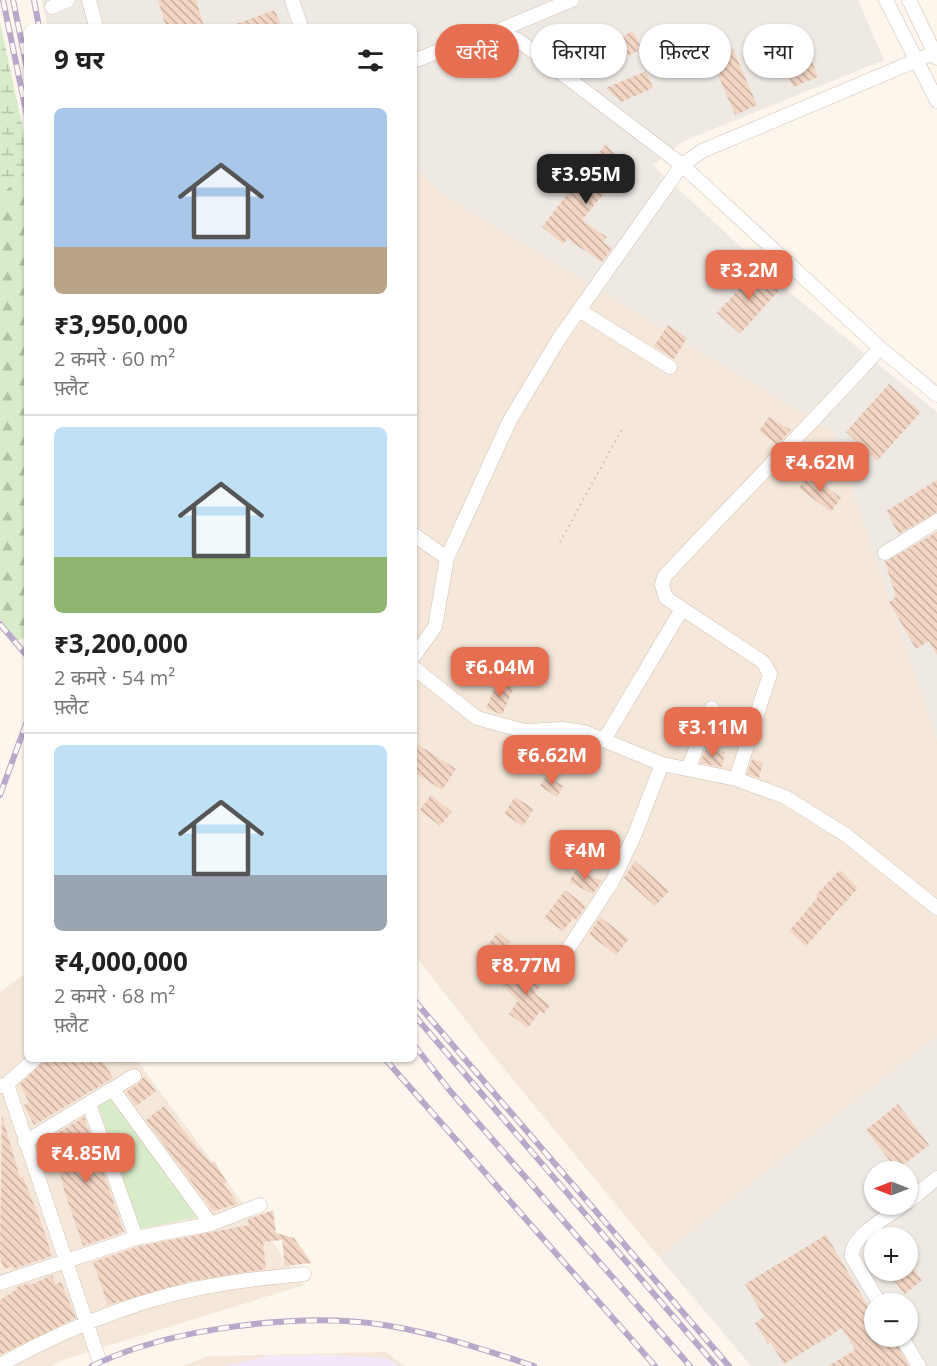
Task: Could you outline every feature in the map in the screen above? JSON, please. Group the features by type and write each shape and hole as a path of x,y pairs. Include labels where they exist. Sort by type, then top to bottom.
{"street":[{"path":"52,7 68,0"},
{"path":"89,0 95,24"},
{"path":"292,0 300,24"},
{"path":"514,24 572,0"},
{"path":"886,0 937,101"},
{"path":"417,650 435,627 439,616 447,558 510,420 579,310 682,165 702,151 915,61 936,56 909,0"},
{"path":"519,41 682,165 880,348 937,395"},
{"path":"417,60 435,52"},
{"path":"579,310 670,367"},
{"path":"735,779 770,674 763,662 682,609 663,592 664,577 734,501 825,410 880,348"},
{"path":"885,553 937,521"},
{"path":"417,537 447,558"},
{"path":"604,740 682,609"},
{"path":"417,670 477,718 525,731 574,730 663,764 735,779 802,805 846,835 937,908"},
{"path":"688,769 712,708"},
{"path":"555,969 616,873 635,834 663,764"},
{"path":"31,1062 4,1085 100,1366"},
{"path":"25,1142 114,1091 134,1076"},
{"path":"114,1091 211,1224"},
{"path":"89,1104 136,1238"},
{"path":"918,1193 937,1178"},
{"path":"0,1283 136,1238 211,1224 260,1205"},
{"path":"873,1293 852,1257 851,1251 855,1241 890,1215"},
{"path":"0,1365 85,1323 164,1296 222,1284 304,1274"},
{"path":"908,1347 919,1366"}],"path":[{"path":"560,542 622,429"}],"shaded area":[{"path":"42,0 858,0 884,60 684,141 653,165 789,292 937,412 937,739 833,432 442,194 417,170 417,24 47,24"},
{"path":"417,170 442,194 833,432 937,739 937,1036 659,1257 492,1054 417,958"},
{"path":"24,974 24,1062 138,1062 304,1285 62,1360 52,1366 0,1366 0,992"},
{"path":"937,1036 937,1366 751,1366 659,1257"},
{"path":"386,1352 405,1366 183,1366 208,1356"},
{"path":"318,1355 387,1358 400,1366 225,1366 269,1356"}],"green space":[{"path":"0,22 24,134 24,172 0,196"},
{"path":"24,172 24,638 17,641 0,619 0,196"},
{"path":"109,1097 198,1217 140,1229 98,1104"}],"building":[{"path":"158,0 196,0 203,24 165,24"},
{"path":"275,10 280,24 236,24"},
{"path":"633,31 639,43 639,50 627,56 627,34"},
{"path":"733,49 743,72 743,78 745,78 757,105 735,115 719,78 731,78 731,50"},
{"path":"814,66 818,77 793,87 790,78 814,78"},
{"path":"639,74 639,78 649,78 653,88 621,102 606,88"},
{"path":"605,145 628,164 582,220 607,237 603,242 612,248 602,262 567,239 563,244 542,227"},
{"path":"758,268 780,289 740,334 717,313"},
{"path":"668,325 687,338 674,359 654,346"},
{"path":"889,384 921,412 877,461 846,432"},
{"path":"769,417 791,430 777,445 759,431"},
{"path":"804,443 819,454 810,465 795,453"},
{"path":"809,474 841,498 831,512 799,488"},
{"path":"937,480 937,512 899,534 886,511"},
{"path":"937,532 937,655 929,641 916,649 889,602 896,597 885,562"},
{"path":"498,680 514,687 502,715 486,708"},
{"path":"563,738 576,740 567,764 555,760"},
{"path":"540,739 545,743 538,753 525,748 532,740"},
{"path":"417,744 456,769 442,790 417,774"},
{"path":"706,748 725,752 722,767 700,763"},
{"path":"752,759 763,763 759,778 747,774"},
{"path":"546,776 563,786 557,797 540,786"},
{"path":"431,795 452,812 440,826 420,810"},
{"path":"515,797 534,809 523,826 504,814"},
{"path":"635,861 669,891 655,906 624,878"},
{"path":"576,869 602,881 593,894 569,882"},
{"path":"840,870 858,888 806,946 789,931 818,897 816,895"},
{"path":"565,890 586,906 576,920 573,918 563,931 544,918"},
{"path":"600,917 629,939 616,955 589,934"},
{"path":"498,932 510,942 496,958 484,949"},
{"path":"526,966 545,979 535,994 550,1005 544,1014 540,1011 528,1028 509,1014 518,1001 501,984 512,973 518,978"},
{"path":"42,1062 104,1062 113,1078 34,1125 24,1105 29,1103 20,1084"},
{"path":"144,1076 156,1091 136,1106 126,1092 139,1083"},
{"path":"898,1104 929,1145 909,1161 890,1161 866,1130"},
{"path":"164,1106 200,1151 212,1163 214,1161 227,1182 224,1184 238,1204 213,1211 146,1120"},
{"path":"2,1115 20,1178 23,1177 52,1256 13,1269 13,1266 4,1269 0,1257"},
{"path":"84,1117 124,1232 83,1246 64,1190 51,1137"},
{"path":"273,1210 276,1233 294,1238 312,1263 285,1266 282,1240 263,1242 266,1269 191,1281 108,1305 93,1262 140,1246 249,1225 248,1219"},
{"path":"826,1235 864,1299 864,1347 898,1347 909,1366 828,1366 855,1350 842,1328 784,1364 755,1323 764,1317 745,1284"},
{"path":"52,1275 56,1284 61,1282 76,1318 0,1355 0,1300 17,1287 30,1283 31,1285"},
{"path":"918,1275 922,1280 904,1293 894,1281 918,1281"}],"railway":[{"path":"3,0 24,102"},
{"path":"13,0 24,54"},
{"path":"34,0 38,24"},
{"path":"0,624 24,652"},
{"path":"0,795 24,729"},
{"path":"417,1003 729,1366"},
{"path":"417,1018 716,1366"},
{"path":"417,1049 451,1092 690,1366"},
{"path":"388,1062 655,1366"},
{"path":"92,1366 123,1353 196,1333 235,1326 314,1321 350,1321 403,1328 534,1366"}]}
